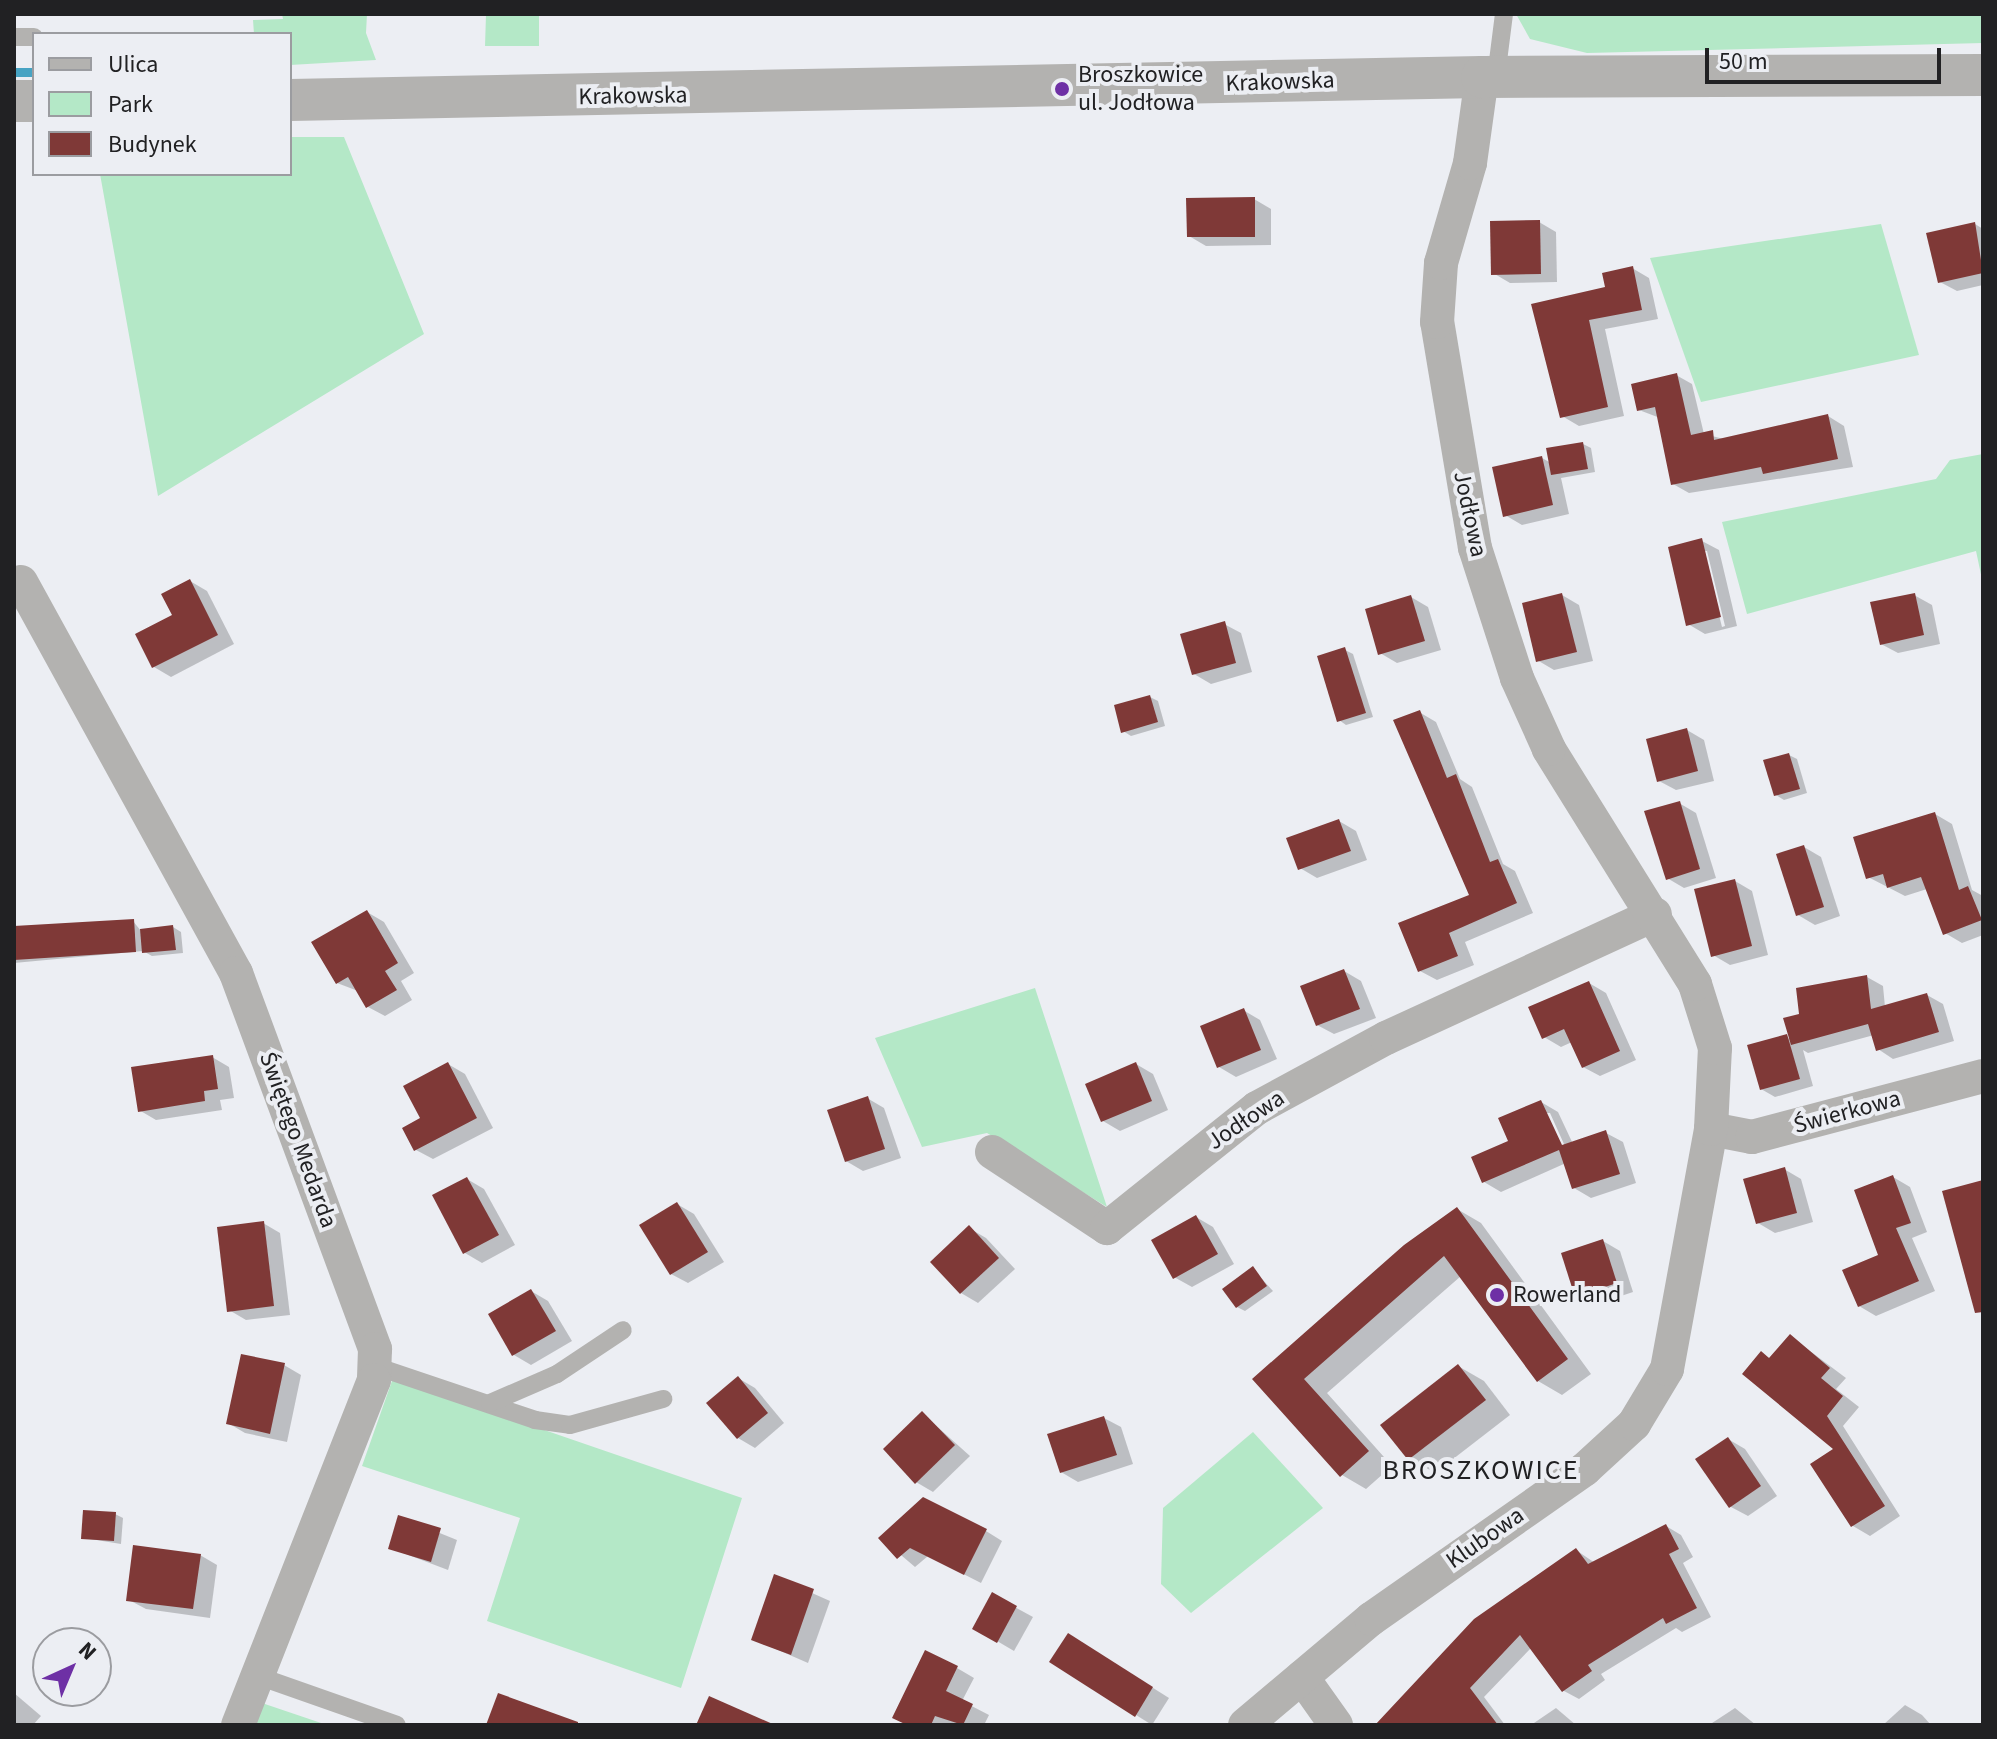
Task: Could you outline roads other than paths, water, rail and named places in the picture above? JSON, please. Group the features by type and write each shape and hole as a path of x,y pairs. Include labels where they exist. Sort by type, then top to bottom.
{"street":[{"name":"Krakowska","path":"292,100 1489,77 1983,75"},
{"name":"Jodłowa","path":"1489,77 1470,163 1441,263 1437,322 1473,536 1517,678 1549,749 1655,914 1695,984 1715,1048 1711,1129"},
{"name":"Świętego Medarda","path":"21,582 236,973 375,1349 374,1380 238,1725"},
{"name":"Jodłowa","path":"992,1152 1107,1228 1257,1108 1386,1038 1655,914"},
{"name":"Świerkowa","path":"1711,1129 1752,1137 1983,1076"},
{"name":"Klubowa","path":"1245,1725 1382,1611 1585,1469 1634,1424 1667,1369 1711,1129"},
{"path":"1302,1677 1336,1725"}],"lane":[{"path":"1489,77 1504,14"},
{"path":"490,1403 557,1374 623,1330"},
{"path":"375,1366 535,1420 570,1425 663,1399"},
{"path":"258,1676 397,1725"}],"waterway":[{"path":"14,72 32,72"}],"place":[{"name":"Broszkowice ul. Jodłowa","path":"1062,89"},
{"name":"Rowerland","path":"1497,1295"}],"district":[{"name":"BROSZKOWICE","path":"1481,1470"}]}
